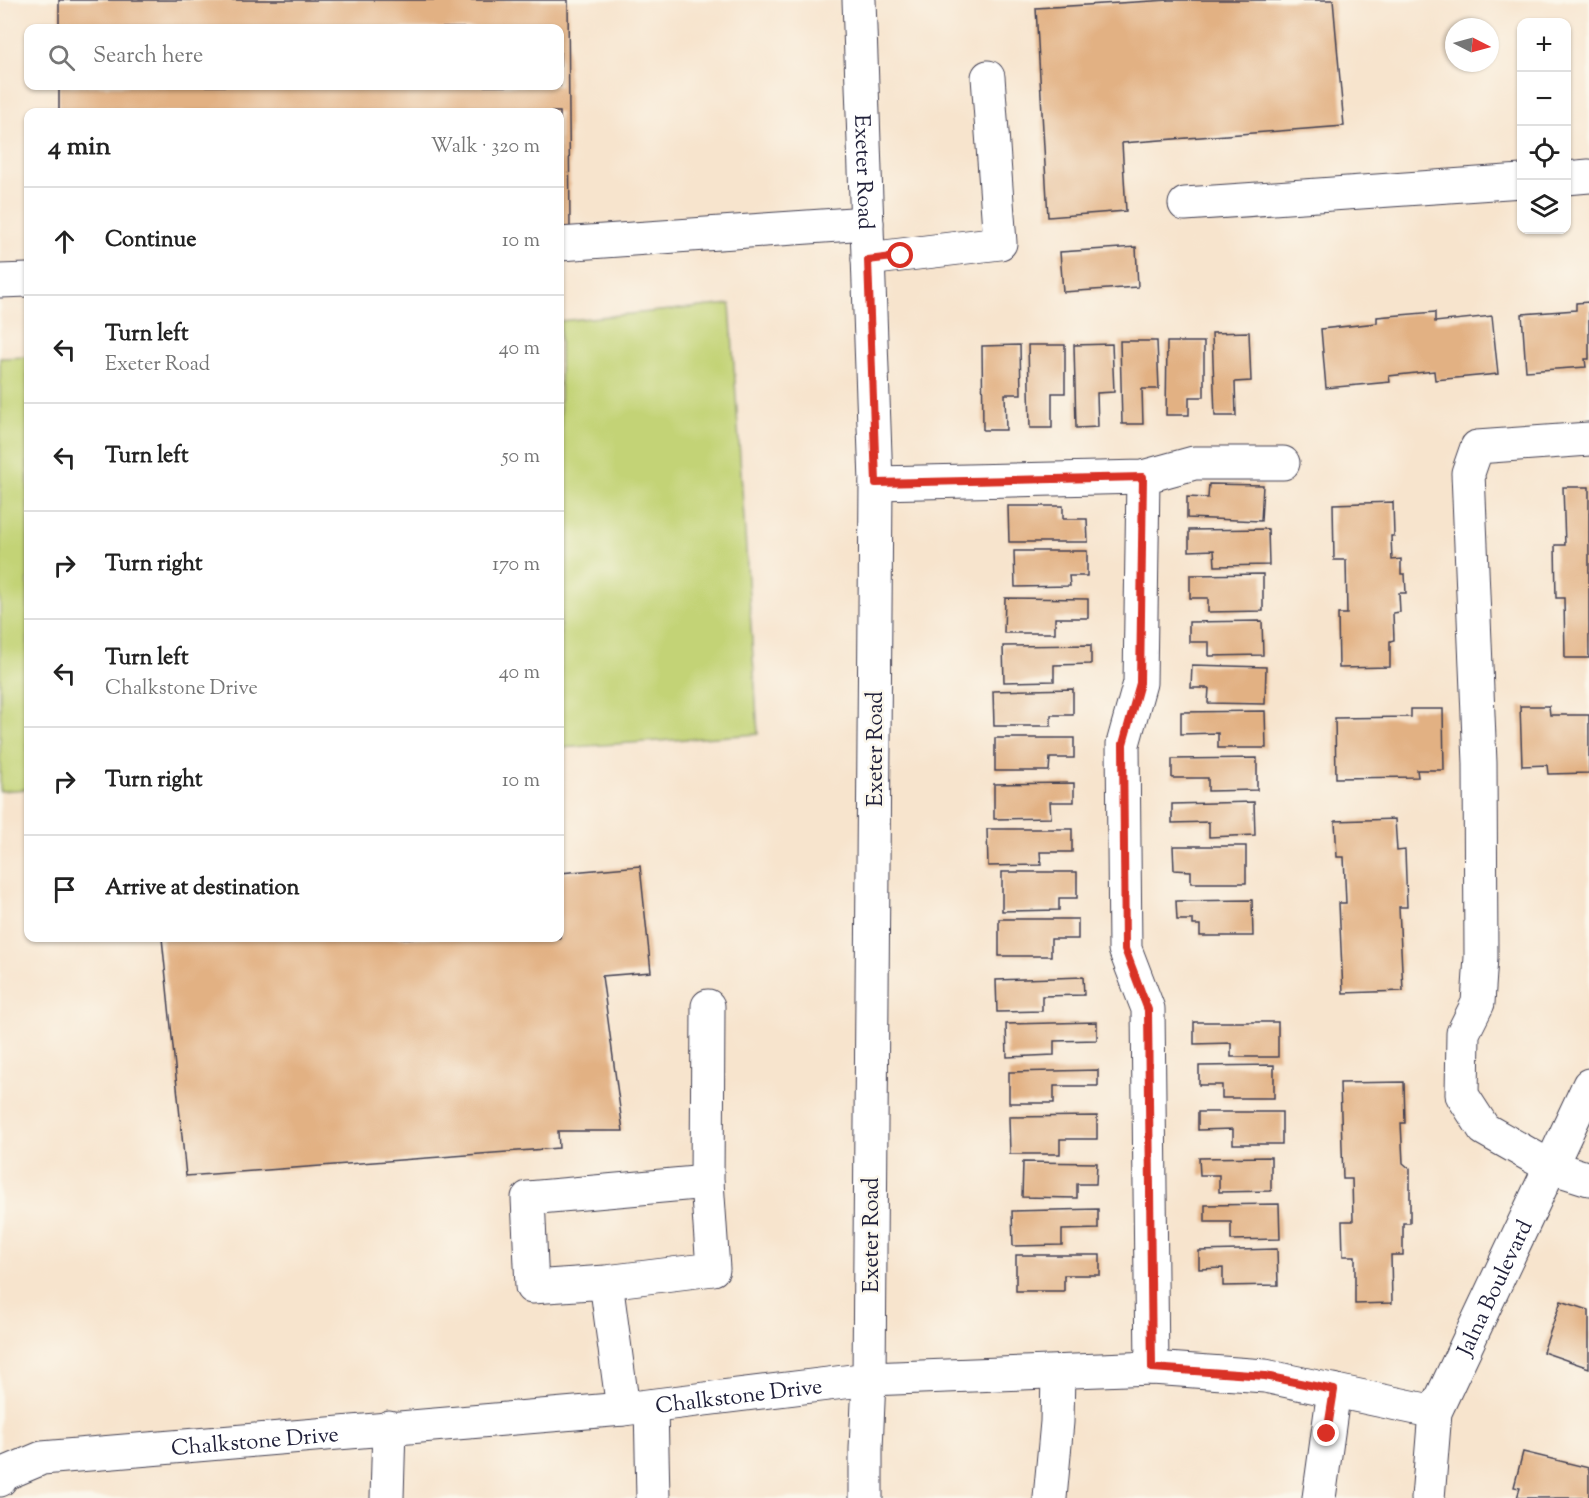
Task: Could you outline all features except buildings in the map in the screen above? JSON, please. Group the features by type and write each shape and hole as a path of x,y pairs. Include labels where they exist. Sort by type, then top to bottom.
{"street":[{"name":"Exeter Road","path":"859,0 876,483 869,1379 866,1498"},
{"path":"868,260 1000,243 988,77"},
{"path":"1571,178 1589,176"},
{"path":"1185,204 1517,181"},
{"path":"564,244 867,223"},
{"path":"0,281 24,280"},
{"path":"1589,440 1477,447 1468,473 1480,763 1481,957 1478,1003 1463,1033 1461,1095 1484,1129 1551,1167 1589,1179"},
{"path":"876,483 1143,477 1194,463 1283,463"},
{"path":"1143,477 1140,683 1123,744 1125,949 1148,1010 1152,1368"},
{"path":"707,1182 528,1198 532,1287 606,1282 712,1269 707,1182 708,1006"},
{"name":"Jalna Boulevard","path":"1428,1498 1435,1412 1589,1085"},
{"path":"606,1282 637,1407 653,1498"},
{"name":"Chalkstone Drive","path":"0,1480 4,1474 42,1458 637,1407 869,1379 1152,1368 1265,1376 1435,1412"},
{"path":"1050,1498 1057,1422 1058,1372"},
{"path":"1319,1498 1334,1390"},
{"path":"387,1498 389,1427"}],"green space":[{"path":"730,304 758,734 564,748 564,321"},
{"path":"24,357 24,789 0,791 0,358"}],"route":[{"path":"901,256 868,260 876,483 1143,477 1140,683 1123,744 1125,949 1148,1010 1152,1368 1265,1376 1334,1390 1327,1434"}]}
